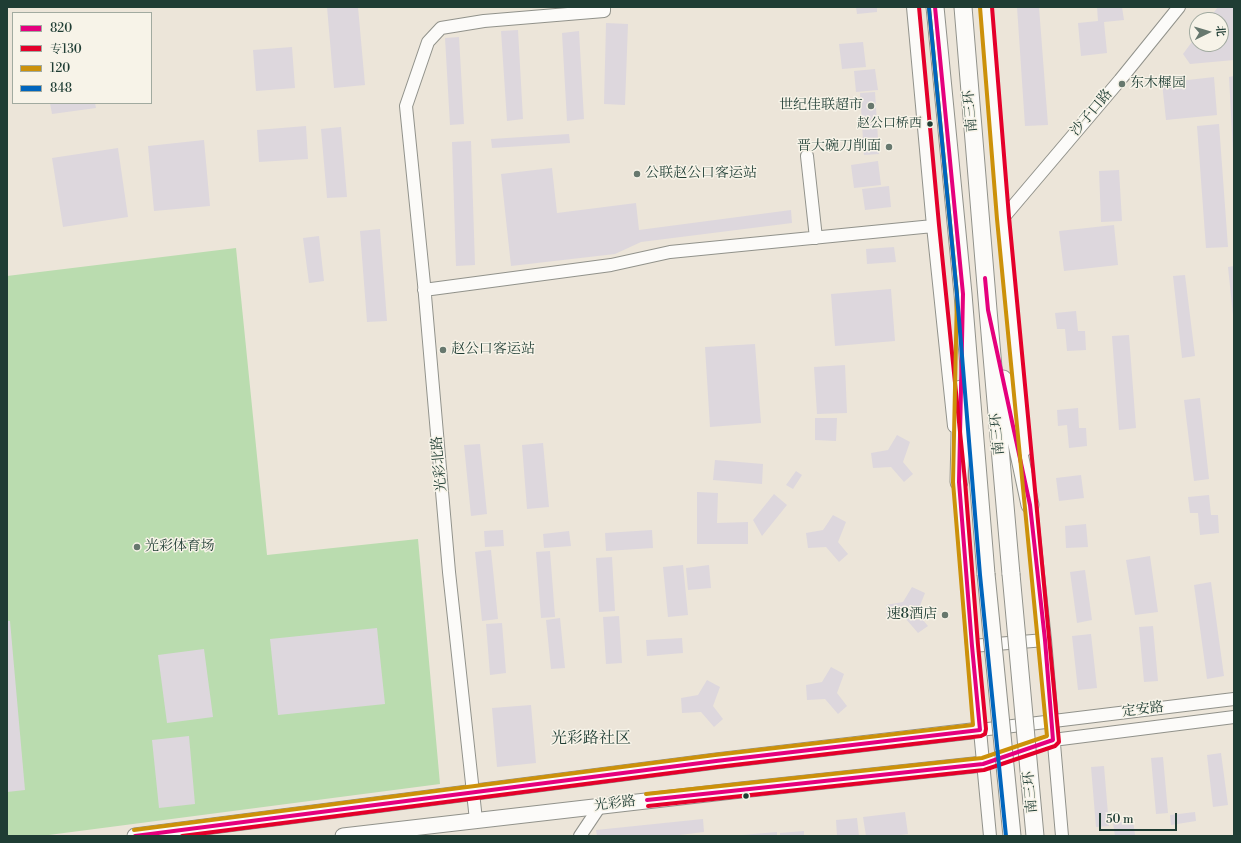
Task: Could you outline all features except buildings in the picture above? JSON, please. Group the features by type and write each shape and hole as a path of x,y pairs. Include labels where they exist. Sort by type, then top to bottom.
{"highway":[{"name":"南三环","path":"935,7 963,294 986,574 1012,836"},
{"name":"南三环","path":"963,7 988,310 1035,836"},
{"path":"959,482 963,294"},
{"path":"988,310 1030,506"}],"main road":[{"name":"光彩路","path":"135,836 716,761 980,730"},
{"name":"光彩路","path":"343,836 983,764"}],"street":[{"path":"514,13 604,10 604,7"},
{"path":"913,7 933,226 959,482 972,646 990,836"},
{"path":"986,7 1003,218 1030,506 1045,640 1062,836"},
{"name":"沙子口路","path":"1003,218 1120,80 1179,7"},
{"name":"光彩北路","path":"476,820 449,572 406,106 428,42 441,28 484,21 514,13"},
{"path":"807,156 816,238"},
{"path":"424,290 611,265 670,252 933,226"},
{"path":"972,646 1045,640"},
{"name":"定安路","path":"980,730 1234,699"},
{"name":"定安路","path":"983,764 1054,740 1234,717"},
{"path":"580,836 600,806"}],"green space":[{"name":"光彩体育场","path":"236,248 267,555 418,539 440,784 41,836 7,836 7,276"}],"transit line":[{"name":"专130","path":"182,836 717,767 981,736 985,734 986,729 965,481 919,7"},
{"name":"820","path":"135,836 716,761 980,730 959,482 963,294 935,7"},
{"name":"120","path":"646,794 982,758 1047,736 997,219 980,7"},
{"name":"专130","path":"648,806 984,770 1055,746 1059,742 1009,217 992,7"},
{"name":"120","path":"134,830 715,755 973,725 953,482 957,294 929,8"},
{"name":"848","path":"929,8 957,295 980,575 1006,836"},
{"name":"820","path":"647,800 983,764 1053,740 1045,640 1030,505 988,310 985,278"}],"place":[{"name":"东木樨园","path":"1122,84"},
{"name":"世纪佳联超市","path":"871,106"},
{"name":"赵公口桥西","path":"930,124"},
{"name":"晋大碗刀削面","path":"889,147"},
{"name":"公联赵公口客运站","path":"637,174"},
{"name":"赵公口客运站","path":"443,350"},
{"name":"光彩体育场","path":"137,547"},
{"name":"速8酒店","path":"945,615"}],"district":[{"name":"光彩路社区","path":"591,739"}]}
